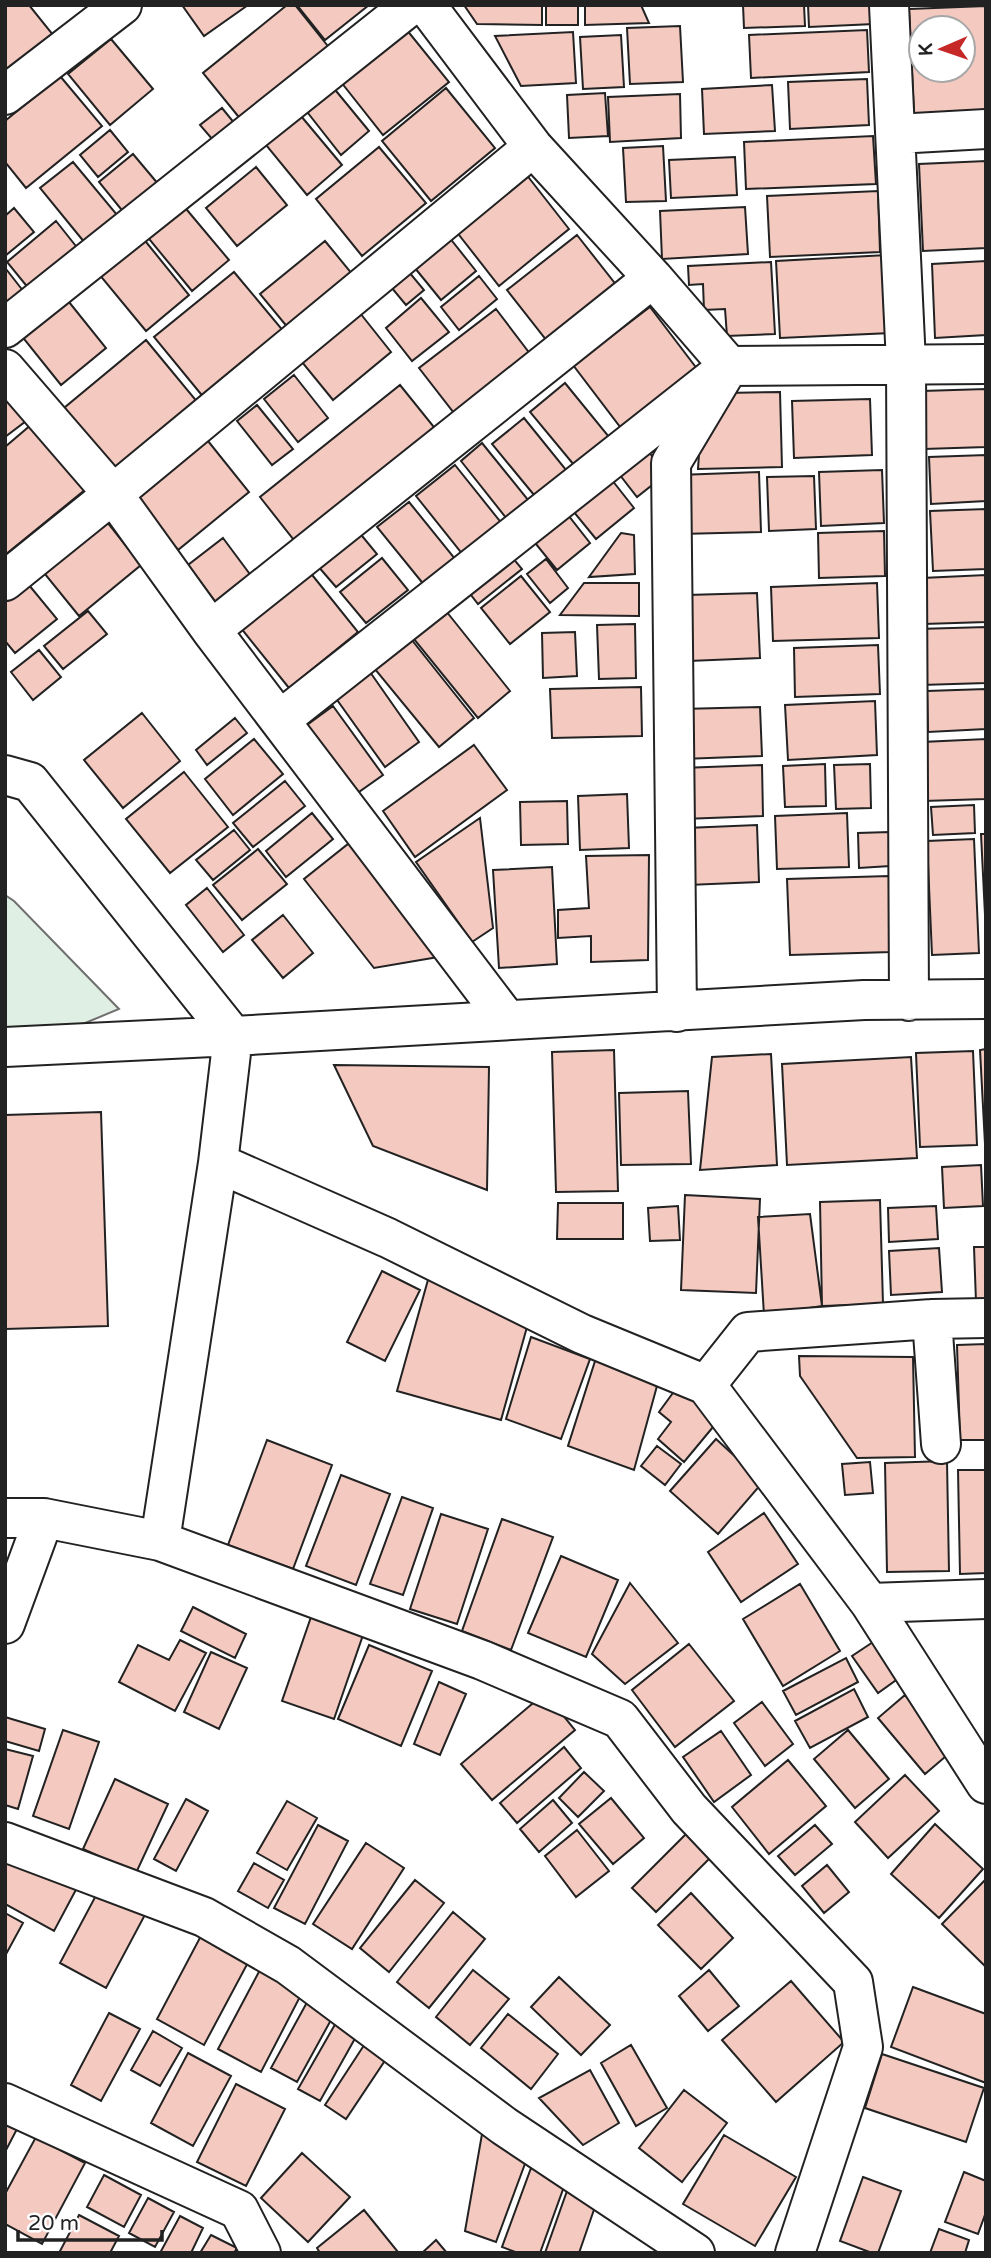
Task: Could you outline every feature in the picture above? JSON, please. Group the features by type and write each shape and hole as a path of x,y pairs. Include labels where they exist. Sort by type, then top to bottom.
{"street":[{"path":"5,96 122,5"},
{"path":"5,328 411,5"},
{"path":"426,5 533,146 729,366"},
{"path":"889,5 906,363 909,1001"},
{"path":"896,134 986,130"},
{"path":"5,581 533,146"},
{"path":"211,630 653,278"},
{"path":"280,720 729,366 986,364"},
{"path":"677,1012 671,464 729,366"},
{"path":"5,369 113,494 211,630 507,1020"},
{"path":"5,775 30,782 233,1036 218,1163 160,1541"},
{"path":"5,1046 233,1036 864,1000 986,999"},
{"path":"218,1163 388,1238 582,1334 706,1385 870,1603 986,1784"},
{"path":"706,1385 748,1332 932,1319 986,1318"},
{"path":"932,1319 940,1444"},
{"path":"5,1518 44,1518 160,1541 482,1660 620,1719 688,1809 853,1982 863,2047 805,2250"},
{"path":"5,1624 44,1518"},
{"path":"870,1603 986,1599"},
{"path":"5,1842 204,1917 288,1965 504,2126 695,2253"},
{"path":"5,2103 239,2210 261,2253"}],"green space":[{"path":"5,895 14,901 119,1009 73,1028 5,1031"}],"building":[{"path":"5,5 29,5 62,46 5,93"},
{"path":"182,5 248,5 204,36"},
{"path":"287,5 295,5 331,50 242,121 203,73"},
{"path":"297,5 369,5 325,40"},
{"path":"464,5 542,5 542,25 477,24"},
{"path":"546,5 578,5 578,25 546,25"},
{"path":"585,5 641,5 649,23 585,25"},
{"path":"743,5 804,5 805,26 744,28"},
{"path":"808,5 873,5 874,24 809,27"},
{"path":"986,6 986,111 914,114 913,84 977,84 977,14 909,14 909,9"},
{"path":"402,24 449,82 383,135 337,77"},
{"path":"680,26 683,82 630,84 627,28"},
{"path":"867,30 869,72 751,78 749,35"},
{"path":"573,32 576,83 521,86 495,36"},
{"path":"621,35 624,87 583,89 580,37"},
{"path":"111,39 153,89 110,125 68,74"},
{"path":"60,76 102,126 26,188 5,162 5,121"},
{"path":"867,79 869,125 790,129 788,82"},
{"path":"772,85 775,131 704,134 702,89"},
{"path":"332,86 369,131 341,155 304,108"},
{"path":"446,88 495,148 431,201 382,141"},
{"path":"605,93 608,136 569,138 567,95"},
{"path":"680,94 681,138 610,142 608,97"},
{"path":"222,108 240,130 219,147 200,125"},
{"path":"301,116 342,165 307,195 266,145"},
{"path":"110,130 128,152 98,177 80,155"},
{"path":"873,136 876,184 746,189 744,142"},
{"path":"663,146 666,201 626,202 623,148"},
{"path":"379,147 426,203 362,256 316,199"},
{"path":"133,154 159,185 125,214 99,182"},
{"path":"735,157 737,195 671,198 669,160"},
{"path":"986,161 986,248 923,251 919,164"},
{"path":"73,162 118,216 85,243 40,188"},
{"path":"256,167 287,205 237,246 206,208"},
{"path":"522,169 569,229 499,286 452,226"},
{"path":"878,191 880,252 770,257 767,196"},
{"path":"182,204 229,260 192,291 145,234"},
{"path":"745,207 748,254 662,259 660,211"},
{"path":"14,208 34,232 5,256 5,216"},
{"path":"56,221 83,255 34,295 7,262"},
{"path":"445,232 476,271 441,300 410,262"},
{"path":"577,235 621,291 551,346 507,290"},
{"path":"142,237 189,295 146,331 98,273"},
{"path":"325,241 353,275 289,329 260,294"},
{"path":"887,255 891,333 780,338 776,261"},
{"path":"986,261 986,335 935,338 932,264"},
{"path":"771,262 775,334 727,336 725,309 704,310 703,284 689,285 688,266"},
{"path":"404,266 424,290 406,305 386,281"},
{"path":"5,270 24,292 5,308"},
{"path":"234,272 285,333 205,399 154,337"},
{"path":"479,276 497,299 459,330 441,307"},
{"path":"65,297 106,348 61,385 20,334"},
{"path":"421,298 449,332 412,361 386,328"},
{"path":"650,307 701,374 624,432 573,365"},
{"path":"356,308 391,352 333,400 297,356"},
{"path":"496,309 537,363 461,422 419,368"},
{"path":"146,340 199,404 116,472 64,408"},
{"path":"294,375 328,418 298,442 264,399"},
{"path":"565,383 614,443 579,471 530,412"},
{"path":"400,385 442,437 301,549 260,497"},
{"path":"986,389 986,447 924,449 922,391"},
{"path":"780,392 782,467 698,469 700,439 725,393"},
{"path":"5,396 26,421 5,437"},
{"path":"870,399 872,455 794,458 792,401"},
{"path":"257,405 293,449 272,465 237,421"},
{"path":"524,418 571,476 539,501 492,444"},
{"path":"32,424 86,489 5,555 5,447"},
{"path":"204,436 249,492 178,550 132,494"},
{"path":"482,443 529,501 507,519 461,461"},
{"path":"645,447 666,474 637,497 616,470"},
{"path":"986,455 986,501 931,504 929,457"},
{"path":"455,465 503,525 464,556 416,496"},
{"path":"882,470 884,523 821,526 819,472"},
{"path":"759,472 761,532 680,534 678,475"},
{"path":"608,475 634,508 596,539 569,506"},
{"path":"814,476 816,529 769,531 767,477"},
{"path":"409,502 456,560 425,586 377,527"},
{"path":"561,506 590,543 557,570 527,533"},
{"path":"986,509 986,569 933,571 930,511"},
{"path":"103,517 141,565 79,616 40,568"},
{"path":"358,531 377,554 336,587 317,565"},
{"path":"884,531 885,576 819,578 818,533"},
{"path":"621,533 634,535 635,574 589,577"},
{"path":"223,538 258,585 223,612 188,565"},
{"path":"507,551 522,569 478,604 464,586"},
{"path":"382,558 408,590 366,623 340,592"},
{"path":"546,559 568,588 550,603 527,574"},
{"path":"309,571 358,632 289,688 240,627"},
{"path":"986,575 986,622 924,624 922,578"},
{"path":"521,576 550,612 510,644 481,608"},
{"path":"24,579 57,619 15,653 5,641 5,594"},
{"path":"584,583 639,583 639,616 560,615"},
{"path":"877,583 879,638 773,641 771,587"},
{"path":"757,593 760,658 689,661 687,595"},
{"path":"442,606 510,691 478,718 409,633"},
{"path":"88,611 107,634 63,669 44,646"},
{"path":"635,624 636,678 599,679 597,625"},
{"path":"986,627 986,683 921,685 918,629"},
{"path":"575,632 577,676 543,678 542,633"},
{"path":"411,639 474,718 439,747 374,668"},
{"path":"878,645 880,694 795,697 794,648"},
{"path":"39,650 61,677 33,700 11,672"},
{"path":"370,672 419,742 385,767 335,697"},
{"path":"641,687 642,736 552,738 550,689"},
{"path":"986,689 986,729 928,732 927,691"},
{"path":"875,701 877,755 788,760 785,705"},
{"path":"333,706 383,775 356,794 307,725"},
{"path":"760,707 762,756 682,759 681,709"},
{"path":"142,713 180,761 123,808 84,760"},
{"path":"235,718 247,733 207,765 196,750"},
{"path":"254,739 283,774 233,815 205,779"},
{"path":"986,739 986,799 924,801 922,742"},
{"path":"474,745 507,790 415,857 383,811"},
{"path":"825,764 826,806 785,807 783,766"},
{"path":"870,764 871,808 836,809 834,765"},
{"path":"762,765 763,816 683,819 681,768"},
{"path":"184,772 228,827 170,873 126,819"},
{"path":"285,781 305,806 253,847 233,823"},
{"path":"627,794 629,848 580,850 578,796"},
{"path":"567,801 568,844 521,845 520,802"},
{"path":"974,805 975,833 933,835 931,807"},
{"path":"312,813 333,839 286,877 266,851"},
{"path":"847,813 849,867 777,869 775,816"},
{"path":"480,818 493,928 472,942 416,862"},
{"path":"757,825 759,882 688,885 686,828"},
{"path":"234,830 250,850 213,880 196,860"},
{"path":"889,832 890,866 859,868 858,833"},
{"path":"981,834 986,834 986,935"},
{"path":"974,839 979,953 932,955 927,841"},
{"path":"353,840 444,956 374,968 304,879"},
{"path":"258,849 287,884 242,920 213,885"},
{"path":"649,855 648,960 591,962 591,936 558,938 558,910 589,908 586,856"},
{"path":"552,867 557,964 499,968 493,870"},
{"path":"889,876 891,952 790,955 787,879"},
{"path":"207,888 244,935 223,952 186,905"},
{"path":"283,915 313,953 283,978 252,940"},
{"path":"986,1049 986,1163 980,1050"},
{"path":"614,1050 618,1191 556,1192 552,1052"},
{"path":"973,1051 977,1145 920,1147 916,1053"},
{"path":"771,1054 777,1165 700,1170 712,1057"},
{"path":"911,1057 917,1158 787,1165 782,1064"},
{"path":"334,1065 489,1067 487,1190 373,1146"},
{"path":"688,1091 691,1164 621,1165 619,1093"},
{"path":"101,1112 108,1326 5,1329 5,1115"},
{"path":"981,1165 983,1206 944,1208 942,1167"},
{"path":"685,1195 760,1199 756,1293 681,1290"},
{"path":"880,1200 883,1304 822,1306 820,1202"},
{"path":"558,1203 623,1203 623,1239 557,1239"},
{"path":"678,1206 680,1240 650,1241 648,1208"},
{"path":"936,1206 938,1239 889,1242 888,1208"},
{"path":"810,1214 822,1306 764,1315 758,1217"},
{"path":"974,1247 986,1247 986,1302 976,1302"},
{"path":"939,1248 942,1292 891,1295 889,1251"},
{"path":"431,1269 527,1327 501,1420 397,1391"},
{"path":"382,1271 420,1290 385,1361 347,1342"},
{"path":"531,1337 590,1359 561,1439 506,1419"},
{"path":"986,1344 986,1440 960,1440 957,1345"},
{"path":"799,1356 913,1357 915,1457 857,1458 800,1376"},
{"path":"596,1358 660,1375 634,1470 568,1446"},
{"path":"678,1386 718,1421 684,1462 658,1439 671,1422 659,1412"},
{"path":"716,1439 763,1482 718,1534 670,1491"},
{"path":"267,1440 332,1465 293,1569 228,1545"},
{"path":"657,1446 681,1464 665,1485 641,1466"},
{"path":"947,1461 949,1571 887,1572 885,1463"},
{"path":"870,1462 873,1493 845,1495 842,1464"},
{"path":"958,1470 986,1470 986,1573 960,1574"},
{"path":"341,1475 390,1494 356,1585 306,1566"},
{"path":"402,1497 433,1508 403,1595 370,1584"},
{"path":"764,1513 798,1564 741,1602 708,1552"},
{"path":"441,1514 488,1529 457,1624 410,1609"},
{"path":"502,1519 553,1537 511,1650 462,1631"},
{"path":"561,1556 618,1580 586,1657 528,1633"},
{"path":"630,1583 678,1643 625,1684 592,1654"},
{"path":"800,1584 840,1651 783,1686 743,1619"},
{"path":"193,1607 246,1634 235,1658 181,1631"},
{"path":"311,1617 363,1635 334,1719 282,1701"},
{"path":"180,1640 206,1653 175,1711 119,1682 138,1645 169,1660"},
{"path":"873,1642 899,1678 878,1693 852,1656"},
{"path":"689,1644 734,1701 675,1747 632,1690"},
{"path":"369,1645 432,1671 401,1746 338,1719"},
{"path":"211,1652 247,1668 219,1729 184,1712"},
{"path":"846,1658 858,1682 796,1715 783,1691"},
{"path":"439,1682 466,1694 440,1755 414,1744"},
{"path":"854,1689 868,1717 810,1748 795,1721"},
{"path":"545,1693 575,1730 492,1800 461,1764"},
{"path":"905,1695 952,1751 925,1774 878,1718"},
{"path":"762,1702 793,1744 765,1766 734,1723"},
{"path":"5,1717 45,1729 39,1751 5,1741"},
{"path":"63,1730 99,1742 69,1829 33,1816"},
{"path":"848,1730 889,1779 855,1808 814,1759"},
{"path":"721,1731 751,1775 714,1802 683,1757"},
{"path":"564,1747 581,1768 517,1823 500,1803"},
{"path":"5,1749 33,1756 18,1809 5,1805"},
{"path":"788,1760 826,1806 769,1854 732,1807"},
{"path":"584,1772 604,1791 578,1817 559,1798"},
{"path":"905,1775 939,1811 888,1858 855,1822"},
{"path":"115,1779 168,1804 136,1873 83,1849"},
{"path":"611,1798 644,1838 613,1864 579,1824"},
{"path":"186,1799 208,1811 176,1871 154,1859"},
{"path":"553,1800 572,1823 539,1852 520,1829"},
{"path":"287,1801 317,1818 287,1870 257,1853"},
{"path":"935,1824 983,1869 939,1918 891,1874"},
{"path":"318,1825 348,1841 305,1924 274,1908"},
{"path":"815,1825 832,1844 795,1875 778,1856"},
{"path":"577,1830 609,1871 576,1897 545,1856"},
{"path":"689,1831 713,1855 656,1912 632,1888"},
{"path":"366,1843 404,1868 352,1949 313,1924"},
{"path":"5,1858 79,1884 54,1931 5,1904"},
{"path":"254,1863 284,1880 268,1908 238,1891"},
{"path":"827,1865 849,1892 824,1913 802,1886"},
{"path":"986,1879 986,1967 942,1924"},
{"path":"415,1880 444,1903 389,1972 360,1948"},
{"path":"101,1886 147,1911 106,1988 60,1963"},
{"path":"691,1893 733,1938 701,1969 658,1925"},
{"path":"453,1912 485,1939 429,2008 397,1982"},
{"path":"5,1913 23,1923 5,1956"},
{"path":"203,1932 251,1957 204,2045 157,2019"},
{"path":"262,1966 304,1989 261,2072 218,2049"},
{"path":"473,1970 509,1999 470,2045 436,2017"},
{"path":"709,1970 739,2006 708,2031 679,1996"},
{"path":"559,1977 610,2025 581,2055 531,2007"},
{"path":"791,1981 844,2042 776,2102 722,2040"},
{"path":"913,1987 986,2014 986,2083 891,2047"},
{"path":"311,1995 337,2009 297,2082 271,2068"},
{"path":"109,2013 140,2029 101,2101 71,2085"},
{"path":"341,2014 362,2026 320,2101 298,2089"},
{"path":"508,2014 558,2054 531,2089 481,2048"},
{"path":"153,2031 182,2048 160,2086 131,2070"},
{"path":"370,2036 392,2050 346,2119 325,2105"},
{"path":"631,2045 667,2108 636,2126 601,2063"},
{"path":"188,2053 231,2076 193,2146 151,2123"},
{"path":"882,2054 984,2088 966,2142 865,2108"},
{"path":"590,2070 619,2123 583,2145 539,2098"},
{"path":"236,2084 285,2109 246,2186 197,2162"},
{"path":"684,2090 727,2123 682,2182 639,2148"},
{"path":"5,2123 17,2129 5,2152"},
{"path":"482,2134 526,2161 496,2242 465,2231"},
{"path":"724,2135 796,2177 755,2246 683,2204"},
{"path":"36,2137 85,2163 42,2244 5,2224 5,2194"},
{"path":"302,2153 350,2197 308,2242 261,2198"},
{"path":"531,2168 566,2181 540,2253 518,2253 502,2247"},
{"path":"964,2172 986,2181 986,2212 978,2234 945,2222"},
{"path":"104,2175 141,2195 124,2227 87,2207"},
{"path":"863,2177 901,2191 878,2253 840,2241"},
{"path":"567,2191 597,2201 579,2253 545,2253"},
{"path":"148,2198 174,2212 155,2247 129,2233"},
{"path":"364,2210 398,2252 320,2253 317,2248"},
{"path":"79,2215 119,2236 110,2253 59,2253"},
{"path":"180,2216 203,2228 191,2253 160,2253"},
{"path":"939,2229 969,2240 965,2253 930,2253"},
{"path":"211,2235 237,2248 234,2253 200,2253"},
{"path":"436,2240 447,2253 422,2253"}]}
